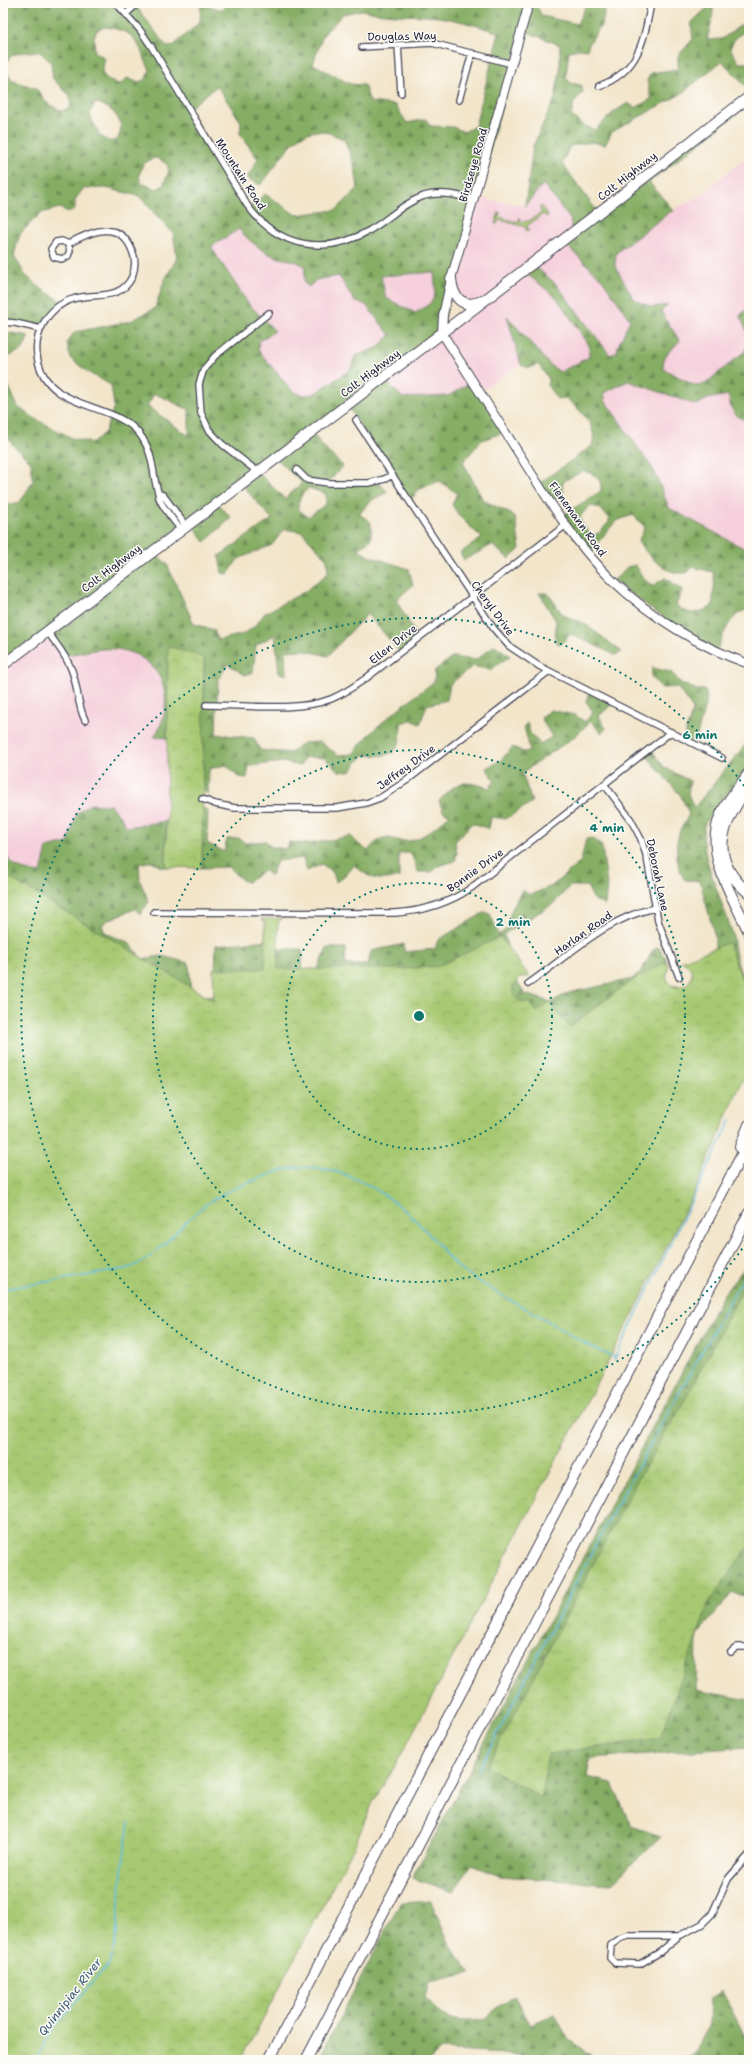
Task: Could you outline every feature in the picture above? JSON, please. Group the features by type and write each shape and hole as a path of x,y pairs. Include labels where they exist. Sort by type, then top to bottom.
{"highway":[{"name":"Colt Highway","path":"3,665 442,333 749,97"},
{"path":"452,280 454,294 461,302 471,304 485,300"},
{"path":"749,773 722,811 717,826 715,843 720,867 749,932"},
{"path":"749,786 729,816 724,832 723,843 724,855 729,870 739,884 749,893"},
{"path":"731,1178 749,1125"},
{"path":"269,2060 749,1141"},
{"path":"306,2060 749,1213"}],"main road":[{"name":"Birdseye Road","path":"442,333 443,315 452,280 529,3"},
{"name":"Fienemann Road","path":"442,333 566,525 600,567 626,593 687,635 717,651 749,664"}],"street":[{"name":"Mountain Road","path":"116,3 151,46 247,205 263,225 278,235 295,242 308,245 334,244 359,236 406,205 424,196 451,194 474,200"},
{"path":"126,14 138,3"},
{"path":"599,86 613,80 631,64 636,57 643,40 651,3"},
{"name":"Douglas Way","path":"362,47 432,43 512,64"},
{"path":"398,45 401,93"},
{"path":"459,100 472,53"},
{"path":"68,244 92,231 103,230 114,232 127,241 133,251 135,262 133,273 125,287 115,293 104,296 81,297 64,303 50,314 40,329 37,354 45,378 63,395 121,420 138,432 148,449 160,494 163,496 183,528"},
{"path":"258,472 222,444 209,430 200,413 199,384 204,369 215,356 269,314"},
{"path":"3,322 15,323 40,329"},
{"name":"Cheryl Drive","path":"356,420 472,596 494,628 509,646 529,660 549,671 722,758"},
{"path":"297,470 306,480 328,483 369,483 385,479 392,475"},
{"name":"Ellen Drive","path":"206,704 294,706 330,699 366,678 566,525"},
{"path":"46,631 65,656 72,670 80,707 85,720"},
{"name":"Jeffrey Drive","path":"202,799 215,804 238,808 337,808 366,803 380,798 406,782 549,671"},
{"name":"Bonnie Drive","path":"154,912 384,913 409,912 449,901 472,887 671,732"},
{"name":"Deborah Lane","path":"604,784 631,820 641,839 647,858 656,908 666,944 679,977"},
{"name":"Harlan Road","path":"528,984 607,926 629,915 656,908"},
{"path":"731,1652 737,1647 749,1647"},
{"path":"679,1936 621,1938 611,1945 610,1958 615,1963 640,1964 660,1952 679,1936 702,1924 712,1914 728,1879 749,1855"}],"shaded area":[{"path":"749,156 749,260 746,261 749,265 749,306 740,316 749,336 749,340 745,351 705,384 695,385 663,369 662,363 665,356 680,341 661,312 667,305 651,307 634,299 615,266 616,253 670,212 710,190 715,182"},
{"path":"543,183 570,219 573,233 563,241 602,279 630,320 617,352 610,355 556,284 542,273 524,271 556,297 589,345 589,357 560,372 550,365 508,317 521,365 480,391 473,381 448,396 403,398 383,378 442,333 471,304 452,288 475,197 525,206"},
{"path":"239,229 246,238 273,256 301,262 305,267 304,283 339,276 355,302 365,304 390,335 377,348 355,356 350,370 312,395 304,395 293,392 258,350 259,341 274,330 248,303 211,247"},
{"path":"434,272 436,295 429,306 415,313 386,298 381,276"},
{"path":"628,381 696,405 707,399 728,395 731,410 736,417 749,422 749,468 744,482 749,485 749,551 669,508 655,472 606,402 604,393"},
{"path":"47,631 88,651 104,649 125,650 140,656 156,670 161,681 166,704 161,726 154,737 167,738 166,821 126,827 121,818 77,813 68,843 47,848 42,873 18,869 6,856 3,848 3,665"}],"green space":[{"path":"3,3 138,3 135,5 167,47 173,46 200,22 201,3 222,10 227,3 535,3 542,16 577,24 587,3 606,3 602,24 590,42 587,50 579,49 569,51 566,77 570,83 581,85 583,92 574,102 571,115 581,124 595,130 614,112 628,103 635,108 651,99 647,80 651,73 678,69 678,56 693,39 691,23 708,7 707,3 713,3 713,12 707,40 722,39 749,19 749,27 735,39 730,48 739,63 749,63 749,90 722,61 681,94 612,132 605,145 592,142 570,146 562,163 598,213 749,97 749,105 649,182 674,211 670,212 616,253 615,266 634,299 651,307 668,305 661,312 680,341 665,357 663,364 664,369 694,385 705,384 745,351 749,340 749,422 736,415 732,409 728,395 707,399 697,405 628,381 604,393 606,402 655,472 669,508 749,551 749,610 743,611 732,620 724,633 716,652 703,646 613,581 627,567 636,565 642,577 652,586 665,578 682,590 676,605 685,611 693,613 712,607 714,585 713,572 692,567 686,573 678,573 659,564 638,542 645,527 633,515 616,521 588,554 560,517 601,491 599,480 594,475 583,471 564,481 562,487 564,494 550,502 538,484 592,446 593,431 587,419 566,398 557,399 547,385 549,379 538,364 530,368 521,365 507,316 550,365 560,372 589,357 589,345 556,297 523,271 532,264 556,284 610,355 617,352 618,346 630,320 602,279 562,241 573,233 570,219 543,184 525,206 533,146 555,98 560,71 560,45 522,30 442,327 383,378 403,398 448,396 473,381 505,432 482,440 463,462 483,500 515,516 520,549 509,559 492,545 464,560 460,553 482,538 460,517 452,505 457,493 439,481 418,490 410,502 347,405 311,432 327,451 343,466 328,483 378,481 387,492 372,500 359,514 371,522 371,539 359,549 366,555 409,569 413,585 396,600 418,638 400,652 367,614 328,656 304,650 285,651 286,675 279,673 275,635 256,645 253,672 245,675 228,664 218,680 216,734 254,738 260,750 291,753 303,743 320,742 338,755 353,754 380,725 434,682 435,670 453,657 476,660 495,645 510,656 490,670 473,666 450,684 447,700 427,705 420,724 411,720 401,723 399,742 394,752 374,756 363,755 350,772 338,771 325,758 305,757 300,766 284,762 249,766 247,778 238,777 226,765 209,769 208,795 203,789 204,658 168,647 167,738 154,737 161,725 165,712 163,686 158,675 150,665 140,657 119,649 103,649 65,656 46,631 3,665 3,506 20,502 33,481 31,462 13,445 3,430 3,332 29,336 23,349 8,357 5,378 18,407 39,421 72,438 93,443 105,432 114,406 111,385 89,373 70,358 67,342 75,332 131,321 155,308 164,281 177,258 173,233 139,196 106,188 83,189 75,200 75,210 69,212 59,208 41,213 20,234 14,255 25,275 43,290 64,303 41,329 5,322 3,316","holes":["362,10 387,14 447,18 499,33 475,126 464,132 453,127 430,126 426,119 407,123 395,105 370,102 364,85 350,84 313,64 323,35 343,14","105,27 116,29 130,35 139,45 150,70 145,80 137,82 127,78 119,84 105,77 102,73 105,58 95,52 94,37 97,30","26,52 40,52 51,63 53,79 70,96 71,108 61,111 47,103 36,88 13,81 5,69 12,56","217,86 241,122 240,134 258,159 247,178 260,185 267,178 292,144 308,133 317,131 344,139 355,168 358,188 336,210 296,215 265,194 249,208 188,109","96,103 113,112 120,123 121,129 120,135 116,141 108,141 99,135 90,115 92,108","153,158 157,158 167,164 169,171 163,186 156,189 141,183 139,176 143,164","239,229 250,241 269,254 278,258 295,261 302,265 305,268 304,283 309,287 316,280 339,276 355,302 365,304 390,335 377,348 355,356 350,370 312,395 304,395 293,392 258,350 259,341 275,331 248,303 211,247","434,272 434,297 428,305 415,313 386,298 381,276","154,394 189,409 189,436 147,406","276,458 302,483 285,499 258,472","241,484 272,519 219,556 222,573 228,574 238,559 272,545 284,529 302,532 327,559 328,573 304,592 265,613 255,626 244,634 218,640 214,630 194,624 167,564 153,551 191,522 205,542 231,518 217,502","309,488 326,494 326,504 308,517 298,509 299,500","589,506 597,507 609,517 609,522 598,534 590,534 581,522 580,517"]},
{"path":"541,206 548,216 546,217 543,214 527,226 529,231 526,231 526,227 499,220 497,224 495,224 499,212 499,217 518,222 520,217 521,222 529,221 542,212 539,208"},
{"path":"749,306 749,336 740,316"},
{"path":"539,593 548,593 563,615 585,624 622,652 615,655 571,634 560,645 555,641 556,621"},
{"path":"168,646 204,658 202,868 166,867"},
{"path":"652,668 671,672 682,684 697,690 705,690 707,698 695,743 684,737 693,709 677,687 662,688 651,677"},
{"path":"590,691 613,703 599,716 606,729 601,733 591,721 574,737 522,773 532,802 506,819 491,817 489,829 472,823 455,842 457,853 455,861 441,865 431,872 418,872 411,853 399,853 399,877 385,879 370,876 354,865 350,871 336,882 333,873 322,864 307,871 303,858 277,861 271,876 264,870 248,882 243,881 228,867 202,868 202,807 208,811 207,843 224,852 227,839 239,838 245,843 266,841 271,847 287,849 289,842 309,844 351,836 357,843 368,851 374,844 383,838 407,841 418,838 430,831 450,815 443,811 439,801 451,789 466,783 489,788 495,781 486,768 500,761 513,747 523,752 530,751 524,726 527,723 530,733 540,744 552,737 541,718 550,710 575,715 585,722 593,712 586,701"},
{"path":"749,740 749,766 706,821 703,831 707,859 731,929 736,958 740,971 749,983 749,1021 740,1031 3,1033 3,848 6,855 18,867 28,871 41,873 47,848 68,843 77,813 90,804 110,805 127,827 166,821 166,867 162,867 152,861 139,864 140,881 149,902 140,914 135,909 108,920 102,925 104,931 124,940 132,946 141,959 162,956 189,963 191,995 214,996 216,945 269,940 273,949 303,949 302,973 315,975 327,948 346,948 345,965 368,965 371,951 404,944 404,952 435,949 438,940 485,912 490,914 499,935 509,927 508,922 510,913 522,890 530,895 552,886 581,861 586,839 593,838 602,846 607,884 605,905 594,900 587,886 570,886 553,904 504,934 508,950 522,974 517,981 525,994 551,1002 568,993 632,979 642,970 653,950 658,947 666,958 667,985 691,987 715,953 715,937 700,881 685,880 678,864 677,839 689,814 681,796 644,753 650,748 664,767 690,781 688,794 694,808"},
{"path":"3,874 214,1001 213,969 265,969 265,922 261,919 282,918 278,923 278,969 405,969 438,966 500,937 530,977 521,977 516,980 513,989 515,998 523,1002 529,1002 537,1012 549,1002 569,1027 628,984 653,968 667,962 669,966 666,976 669,983 675,987 686,985 692,977 692,972 687,964 681,961 728,943 749,997 749,1065 697,1186 635,1310 394,1768 373,1802 354,1847 241,2060 3,2060"},
{"path":"749,1262 749,1597 732,1593 697,1635 696,1690 749,1700 749,1747 590,1758 587,1777 612,1783 631,1826 661,1836 611,1884 500,1876 472,1865 453,1892 412,1878 723,1295"},
{"path":"749,1282 749,1546 709,1602 660,1738 548,1754 541,1797 487,1767 637,1481 682,1405 741,1293"},
{"path":"431,1901 450,1945 471,1973 429,1982 425,1997 431,2005 445,2016 460,2021 487,2019 495,2009 514,1996 531,2024 555,2014 568,2039 597,2060 440,2050 430,2060 318,2060 400,1903"},
{"path":"722,1991 749,2044 749,2060 686,2060 695,2052 710,2024 711,1998"}],"waterway":[{"path":"614,1360 731,1120"},
{"path":"3,1289 126,1269 149,1257 168,1241 195,1213 220,1195 276,1172 297,1168 318,1168 338,1172 377,1190 411,1217 463,1271 485,1286 543,1318 584,1343 615,1357"},
{"path":"478,1771 607,1523 749,1267"},
{"name":"Quinnipiac River","path":"33,2060 38,2056 53,2029 109,1963 116,1940 122,1870 129,1822"}]}
